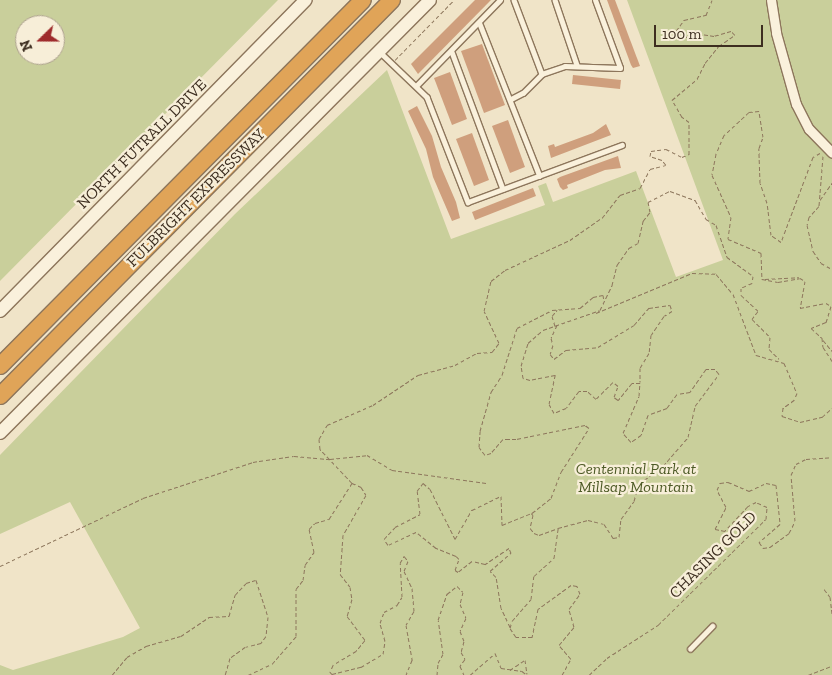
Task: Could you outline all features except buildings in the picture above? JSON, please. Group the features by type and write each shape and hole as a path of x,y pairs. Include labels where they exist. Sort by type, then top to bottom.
{"highway":[{"name":"FULBRIGHT EXPRESSWAY","path":"0,366 363,0"},
{"name":"FULBRIGHT EXPRESSWAY","path":"0,396 392,0"}],"main road":[{"name":"NORTH FUTRALL DRIVE","path":"0,311 306,0"},
{"path":"0,433 430,0"}],"street":[{"path":"771,0 780,51 796,104 809,129 832,152"}],"lane":[{"path":"416,86 480,24 500,0"},
{"path":"514,0 542,74"},
{"path":"554,0 577,65"},
{"path":"511,99 523,93 542,74 577,65 620,68 595,0"},
{"path":"480,24 540,176"},
{"path":"379,51 416,86 432,107 468,202 622,145"},
{"path":"452,52 503,189"},
{"path":"690,649 712,626"}],"path":[{"path":"392,64 454,0"},
{"path":"406,675 412,660 406,624 414,611 412,588 404,570 408,561 404,556 400,563 402,597 397,605 384,612 380,623 385,641 383,654 362,667 332,674 330,672 333,665 356,651 364,640 347,616 352,599 349,585 340,574 343,536 366,495 362,487 352,484 319,448 320,436 329,423 374,405 418,375 455,365 477,353 492,352 499,343 484,311 491,281 505,270 570,240 602,218 620,194 640,188 650,170 666,165 662,160 650,156 651,151 666,149 682,157 689,154 687,139 691,126 672,100 698,79 705,63 719,46 735,35 731,31 714,36 696,32 678,40 676,31 684,20 706,15 712,0"},
{"path":"820,201 823,157 817,153 794,204 784,239 776,241 771,235 759,175 759,148 763,137 760,113 749,112 724,135 716,154 712,175 731,217 728,239 761,253 760,275 764,280 780,280 794,275 805,281 800,308 826,303 831,306 826,322 811,328 832,351"},
{"path":"832,183 808,220 809,241 821,263 832,269"},
{"path":"596,313 612,285 617,265 629,248 638,243 643,221 650,212 648,202 666,192 676,192 695,200 707,221 716,225 727,257 753,276 752,283 742,288 741,295 758,311 752,319 770,337 769,349 780,360 797,393 794,400 783,408 784,418 797,422 820,418 832,408"},
{"path":"640,383 632,383 618,400 614,397 618,386 613,382 596,399 587,391 579,391 566,408 554,413 549,404 555,375 526,380 523,378 521,366 524,351 533,336 556,325 596,313 676,279 708,271 720,276 733,294 756,355 780,360"},
{"path":"562,675 571,660 559,645 574,627 569,609 580,594 577,586 571,585 538,609 536,630 532,637 516,637 501,608 496,577 490,571 511,553 509,548 485,564 472,562 458,572 455,570 459,559 456,556 444,554 416,532 388,545 384,539 395,527 420,514 417,493 422,483 430,489 455,539 472,510 499,497 502,498 502,525 532,513 551,498 561,472 588,426 503,439 488,455 482,453 479,448 481,422 491,392 502,375 516,328 558,310 580,308 593,297 603,295 604,302"},
{"path":"532,513 530,526 534,534 539,535 588,520 604,524 613,538 619,537 621,519 634,501 639,484 663,466 688,437 695,406 719,374 715,369 706,369 690,392 677,394 668,408 648,415 640,435 631,442 623,433 639,396 640,368 650,353 648,343 664,316 672,311 670,305 649,308 634,325 598,347 566,350 554,359 550,354 553,345 551,336 556,325 552,316 558,310"},
{"path":"822,338 823,347 832,361"},
{"path":"0,566 143,498 230,468 294,456 330,459 366,455 392,470 486,484"},
{"name":"CHASING GOLD","path":"589,675 607,658 658,624 766,519 767,507 760,503 752,503 728,529 721,531 715,529 726,506 718,490 720,483 728,482 749,491 766,483 776,485 780,524 776,530 759,542 762,548 770,547 789,533 795,521 791,475 796,464 806,459 832,457"},
{"path":"248,675 272,664 296,636 296,589 303,580 305,565 314,552 308,529 315,523 329,519 352,484"},
{"path":"510,628 512,620 531,599 534,576 554,558 558,528"},
{"path":"112,675 127,657 146,646 181,636 209,617 229,616 235,595 246,583 256,580 268,617 266,636 262,643 245,647 230,658 225,675"},
{"path":"437,675 437,665 443,654 438,620 447,594 457,586 463,592 460,604 466,618 460,631 464,641 461,652 465,659 460,666 464,675"},
{"path":"824,589 830,597 832,614"},
{"path":"470,675 495,653 501,668 522,671 527,675"},
{"path":"510,670 525,660 527,675"},
{"path":"808,675 832,666"}],"green space":[{"path":"0,0 278,0 0,281"},
{"name":"Centennial Park at Millsap Mountain","path":"627,0 832,0 832,675 0,675 0,665 13,670 123,637 140,628 70,502 0,534 0,455 235,214 387,70 451,239 545,205 538,186 546,183 553,202 636,171 676,277 723,260"}]}
